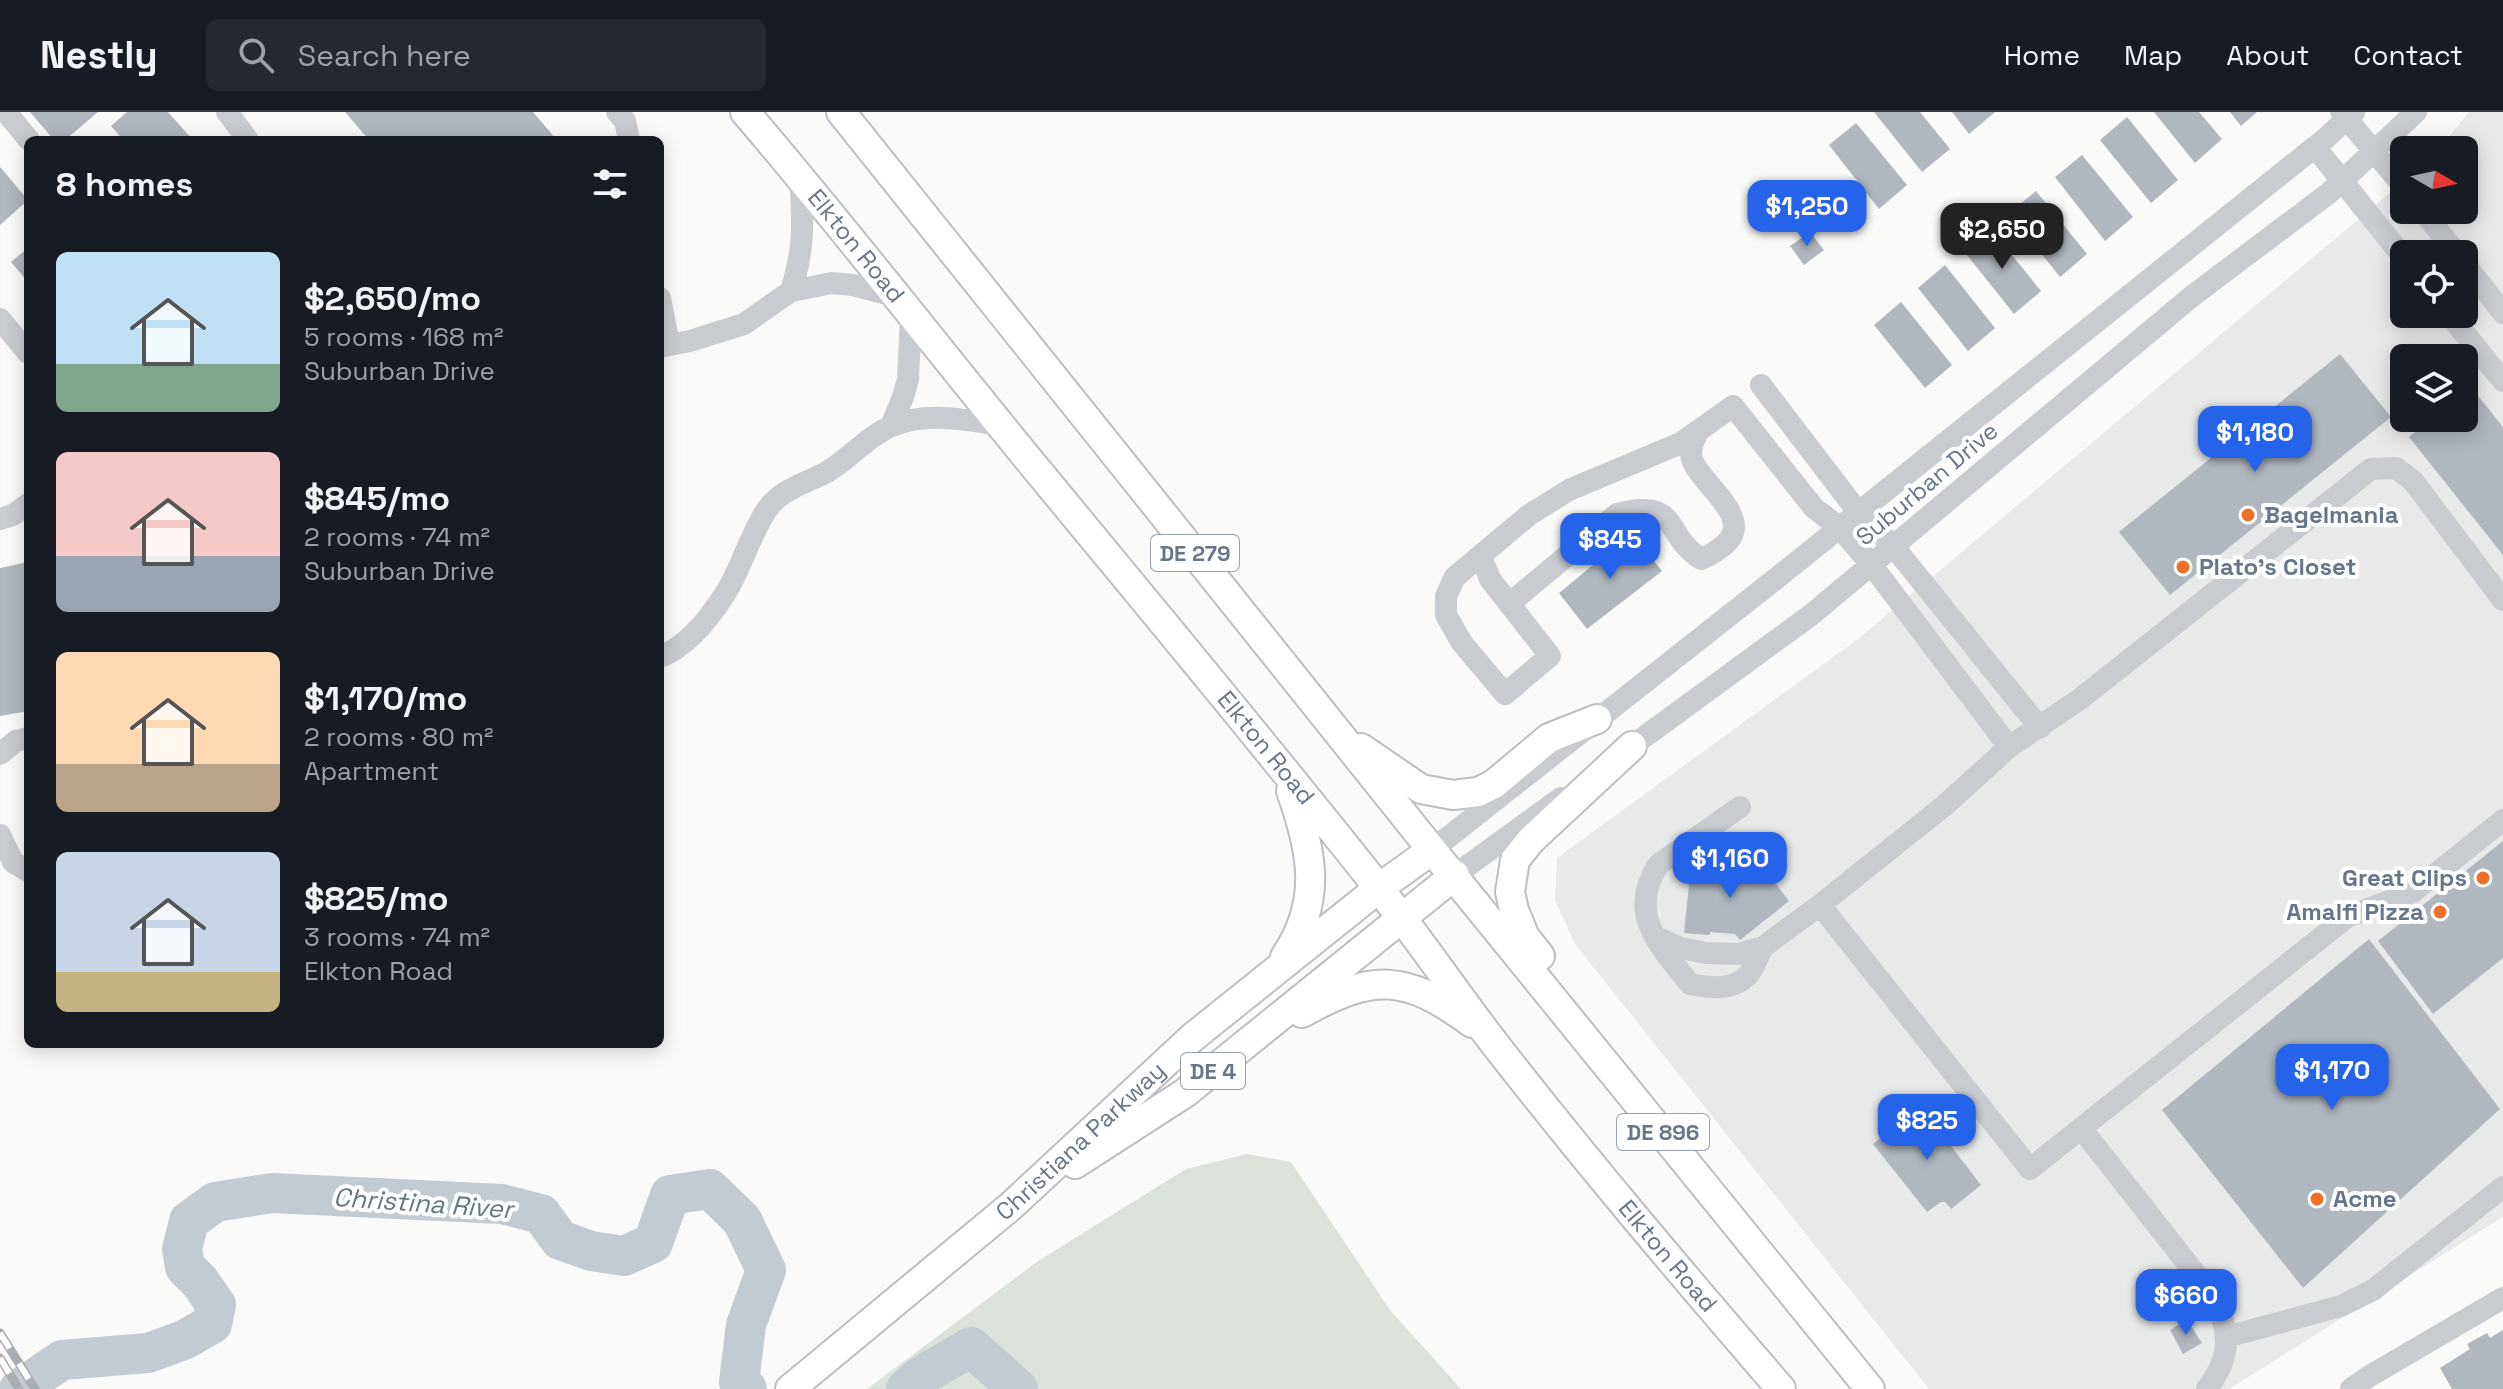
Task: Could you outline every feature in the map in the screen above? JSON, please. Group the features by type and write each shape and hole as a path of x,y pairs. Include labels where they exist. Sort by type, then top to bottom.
{"main road":[{"name":"Elkton Road","path":"745,112 1282,767 1379,888 1490,1037 1653,1240 1781,1389"},
{"name":"DE 279","path":"841,112 1432,850"},
{"path":"1340,734 1421,789 1453,795 1478,792 1494,784 1549,738 1597,719"},
{"path":"1632,746 1531,840 1515,860 1510,892 1525,937 1634,1070 1647,1113"},
{"path":"1275,971 1301,927 1311,876 1307,837 1282,767"},
{"name":"DE 896","path":"1432,850 1870,1389"},
{"name":"Christiana Parkway","path":"1011,1206 1193,1037 1379,888 1432,850"},
{"name":"Christiana Parkway","path":"1011,1206 1185,1093 1455,875"},
{"path":"1242,1047 1330,998 1380,983 1419,990 1490,1037"},
{"name":"DE 4","path":"790,1389 1011,1206"}],"street":[{"path":"6,112 26,136"},
{"path":"227,112 245,136"},
{"path":"617,112 625,121 628,136"},
{"name":"Suburban Drive","path":"1455,875 1811,615 2191,297 2342,181 2416,112"},
{"path":"2347,114 2390,170"},
{"name":"Suburban Drive","path":"1432,850 2315,147 2347,114"},
{"path":"2315,147 2390,241"},
{"path":"791,291 804,232 800,176"},
{"path":"2433,224 2446,240"},
{"path":"2478,281 2503,313"},
{"path":"665,346 744,324 791,291 832,283 853,285 903,306 908,379 891,426"},
{"path":"0,319 24,348"},
{"path":"2460,328 2503,381"},
{"path":"1761,385 1858,512 1894,547 2040,728"},
{"path":"1481,557 1490,579 1550,656 1505,694 1462,643 1446,615 1446,596 1455,577 1529,515 1569,490 1681,443 1733,406 1814,508 1839,527 1871,564 2009,747"},
{"path":"664,654 692,636 726,593 746,546 767,508 784,493 830,470 891,426 925,417 1001,425"},
{"path":"1509,604 1617,514 1637,509 1654,510 1669,521 1692,553 1701,559 1711,556 1730,540 1735,526 1730,510 1692,461 1690,447 1698,432"},
{"path":"1656,937 1681,948 1706,953 1739,954 1763,947 1944,806 2009,747 2080,699 2371,469 2396,468 2413,481 2503,600"},
{"path":"0,519 24,507"},
{"path":"0,754 16,741 24,739"},
{"path":"1740,807 1658,865 1645,892 1645,912 1649,927 1690,984 1709,988 1732,985 1748,976 1763,947"},
{"path":"1820,905 2030,1169 2347,917 2413,892 2503,820"},
{"path":"0,835 13,862 24,869"},
{"path":"2081,1128 2216,1300 2226,1337 2222,1369 2207,1389"},
{"path":"2226,1337 2341,1306 2373,1290 2503,1187"},
{"path":"2351,1389 2503,1298"}],"shaded area":[{"path":"2469,112 2503,112 2503,1217 2229,1389 1929,1389 1575,944 1555,900 1557,858 1858,639 2390,193 2390,224 2478,224 2478,136 2449,136"},
{"path":"1247,1154 1291,1162 1390,1310 1461,1389 867,1389 1038,1261 1186,1169"}],"building":[{"path":"30,112 98,112 70,136 51,136"},
{"path":"127,112 168,112 189,136 120,136 111,126"},
{"path":"345,112 533,112 554,136 366,136"},
{"path":"1874,112 1920,112 1950,149 1922,172"},
{"path":"1952,112 1995,112 1969,134"},
{"path":"2154,112 2199,112 2222,139 2195,163"},
{"path":"2230,112 2257,112 2241,126"},
{"path":"2127,117 2178,180 2151,203 2100,140"},
{"path":"1856,123 1907,185 1879,209 1829,145"},
{"path":"2082,155 2133,217 2105,241 2055,177"},
{"path":"0,167 24,195 24,204 0,225"},
{"path":"2036,191 2087,254 2060,277 2009,213"},
{"path":"1818,196 1828,200 1832,210 1828,220 1818,224 1808,220 1804,210 1808,200"},
{"path":"1990,228 2041,291 2014,314 1963,250"},
{"path":"1810,232 1824,250 1804,265 1790,246"},
{"path":"24,251 24,277 11,262"},
{"path":"1945,265 1995,328 1968,351 1918,288"},
{"path":"1901,302 1952,365 1925,388 1874,325"},
{"path":"2340,354 2390,416 2170,595 2119,532"},
{"path":"2478,396 2503,427 2503,555 2409,437 2415,432 2478,432"},
{"path":"1632,533 1662,571 1587,629 1559,593"},
{"path":"24,563 24,712 0,716 0,568"},
{"path":"2503,841 2503,958 2433,1014 2378,941"},
{"path":"1747,855 1768,883 1772,879 1789,901 1740,940 1735,934 1684,933 1691,865 1738,874 1733,866"},
{"name":"Acme","path":"2369,939 2500,1109 2303,1288 2162,1110"},
{"path":"1920,1106 1981,1185 1951,1209 1941,1202 1927,1212 1873,1144"},
{"path":"2187,1320 2202,1343 2183,1354 2170,1330"},
{"path":"2503,1330 2503,1389 2452,1389 2440,1368 2470,1349 2467,1344 2487,1333 2490,1338"}],"waterway":[{"name":"Christina River","path":"19,1389 62,1360 148,1353 184,1340 212,1324 216,1305 185,1267 182,1249 189,1221 215,1202 272,1193 502,1204 541,1214 560,1240 591,1251 624,1256 653,1243 670,1195 710,1189 742,1220 766,1270 746,1325 739,1382 747,1389"},
{"name":"Christina River","path":"906,1389 921,1376 971,1347 1018,1389"}],"railway":[{"path":"0,1333 35,1389"},
{"path":"0,1358 19,1389"}],"place":[{"name":"Bagelmania","path":"2248,515"},
{"name":"Plato's Closet","path":"2183,567"},
{"name":"Great Clips","path":"2483,878"},
{"name":"Amalfi Pizza","path":"2440,912"},
{"name":"Acme","path":"2317,1199"}]}
